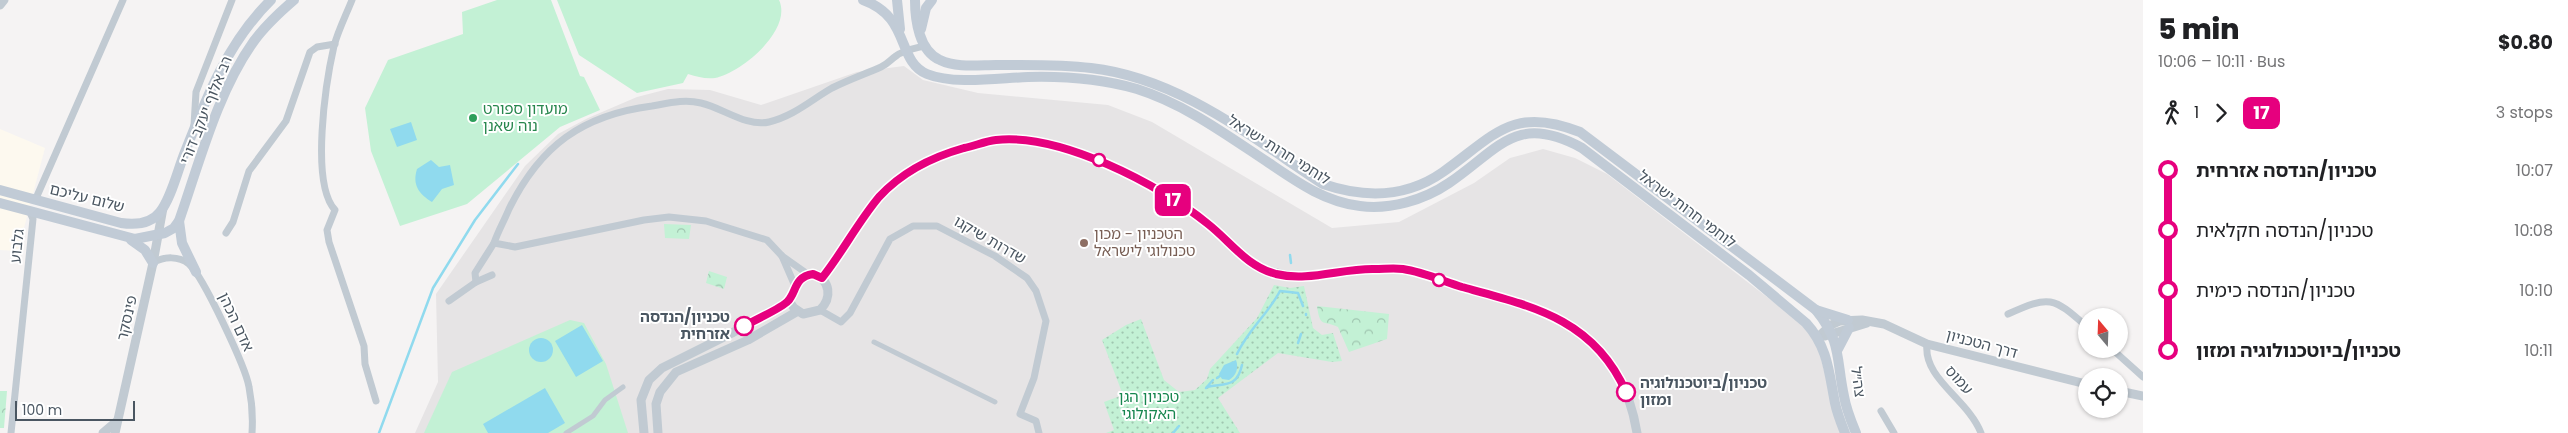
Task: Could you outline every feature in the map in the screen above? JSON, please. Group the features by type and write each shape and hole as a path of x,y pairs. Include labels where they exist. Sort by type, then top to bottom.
{"main road":[{"name":"רב אלוף יעקב דורי","path":"163,208 194,129 229,53 252,21 271,0"},
{"name":"רב אלוף יעקב דורי","path":"180,221 221,104 240,63 255,39 294,0"},
{"name":"לוחמי חרות ישראל","path":"863,0 887,13 901,34 907,52 918,68 938,77 1067,77 1103,82 1138,90 1187,112 1314,192 1342,203 1361,206 1393,205 1432,193 1450,183 1494,147 1518,136 1550,135 1567,140 1582,148 1749,276 1806,323 1818,337"},
{"path":"897,0 901,34"},
{"path":"915,0 920,35 924,46"},
{"path":"920,35 926,8 932,0"},
{"name":"לוחמי חרות ישראל","path":"924,46 938,60 952,64 1076,66 1141,78 1196,102 1323,184 1361,194 1393,192 1425,182 1443,172 1486,138 1511,125 1544,122 1561,125 1580,132 1597,144 1816,310 1830,330"},
{"name":"שלום עליכם","path":"0,190 129,224 149,221 163,208"},
{"name":"שלום עליכם","path":"0,204 128,238 140,239 158,236"},
{"path":"158,236 171,230 180,221"},
{"path":"180,221 182,243 196,272"},
{"path":"128,238 145,250 153,264"},
{"path":"1816,310 1849,324 1838,349"},
{"name":"צה״ל","path":"1830,330 1838,349 1844,396 1856,433"},
{"name":"צה״ל","path":"1818,337 1829,365 1835,406 1845,433"}],"street":[{"path":"0,5 4,0"},
{"path":"33,199 37,196 123,0"},
{"path":"194,129 193,105 196,92 232,0"},
{"path":"352,0 334,44 323,102 323,172 328,202 335,210 328,230 328,242 364,346 365,364 376,401"},
{"path":"226,233 233,222 249,171 286,121 310,52 317,48 334,44"},
{"path":"476,282 475,273 494,243 498,229 531,171 565,137 594,120 630,109 682,101 701,103 760,124 770,122 799,110 830,89 891,62 896,56 924,46"},
{"path":"822,278 880,197 914,168 940,155 996,140 1051,144 1095,159 1150,186 1208,224 1252,264 1277,274 1307,276 1370,268 1404,269 1505,297 1554,316 1580,332 1608,358 1618,374 1634,410 1637,433"},
{"name":"פינסקר","path":"115,433 153,264 163,208"},
{"name":"גלבוע","path":"11,433 33,219 30,212"},
{"path":"494,243 514,246 530,244 644,220 669,217 706,221 767,240 782,256 809,275 822,278 828,288 828,300 820,310 809,314 798,311 789,300"},
{"name":"שדרות שיקגו","path":"820,310 842,322 850,313 890,239 913,226 937,226 994,256 1027,278 1036,291 1046,320 1034,378 1020,414 1036,421 1039,433"},
{"path":"782,256 796,286"},
{"name":"אדם הכהן","path":"153,264 165,258 176,258 189,264 196,272 216,307 249,386 252,433"},
{"path":"449,301 476,282 492,275"},
{"path":"644,433 641,400 650,380 662,368 732,334 789,300 796,286 809,275"},
{"path":"2008,314 2042,301 2060,303 2078,319"},
{"path":"658,433 656,404 660,392 676,372 748,340 798,311"},
{"name":"דרך הטכניון","path":"1818,337 1830,330 1849,324 1875,322 1927,344 2078,382"},
{"path":"874,342 995,402"},
{"name":"עמוס","path":"1927,344 1926,352 1932,370 1953,391 1970,413 1980,433"},
{"path":"2122,358 2143,377"},
{"path":"566,433 593,416 605,400 623,388"},
{"path":"2128,393 2143,396"},
{"path":"1881,411 1894,433"},
{"path":"103,433 118,420"}],"shaded area":[{"name":"הטכניון - מכון טכנולוגי לישראל","path":"904,66 923,80 978,93 1108,105 1152,122 1332,228 1399,222 1474,183 1510,158 1543,149 1575,158 1607,174 1814,333 1841,433 415,433 438,382 436,294 525,166 558,134 588,118 637,97 668,89 710,90 761,105 857,72"},
{"path":"0,129 45,148 18,251 0,250"}],"green space":[{"name":"מועדון ספורט נוה שאנן","path":"497,0 551,0 580,76 584,77 600,110 560,127 467,204 400,226 371,151 365,108 388,60 463,34 462,12"},
{"path":"557,0 779,0 781,12 779,24 772,37 738,68 715,78 701,78 688,74 683,83 637,93 579,55"},
{"path":"664,224 691,225 689,239 665,238"},
{"path":"709,271 727,277 724,289 706,283"},
{"name":"טכניון הגן האקולוגי","path":"1274,285 1290,288 1304,286 1313,328 1322,335 1333,333 1342,361 1332,362 1278,353 1218,398 1240,433 1106,433 1114,430 1104,402 1123,395 1102,340 1126,325 1141,319 1164,380 1179,392 1195,390 1207,379 1210,369 1257,318"},
{"path":"1317,306 1389,314 1387,339 1349,352 1338,327 1323,322 1319,318"},
{"path":"570,320 584,323 606,364 628,433 424,433 452,372"},
{"path":"0,391 7,391 4,428 0,428"}],"water":[{"path":"411,122 417,140 397,147 390,129"},
{"path":"431,160 439,167 450,165 454,185 442,189 432,202 423,196 415,180 417,169"},
{"path":"582,325 603,361 576,377 555,341"},
{"path":"541,338 550,341 553,350 550,359 541,362 532,359 529,350 532,341"},
{"path":"1236,360 1236,372 1229,380 1222,379 1219,374 1224,365"},
{"path":"545,388 565,423 548,433 488,433 483,424"}],"waterway":[{"path":"379,433 433,288 475,220 518,164"},
{"path":"1290,255 1291,263"},
{"path":"1237,354 1280,291 1298,293 1303,306"},
{"path":"1298,343 1301,334"},
{"path":"1207,387 1233,381 1237,378 1242,365"},
{"path":"1206,388 1213,380"},
{"path":"1173,433 1179,426"}],"bus line":[{"name":"17","path":"744,326 789,300 794,288 804,277 813,274 822,278 880,197 914,168 940,155 996,140 1051,144 1095,159 1150,186 1208,224 1252,264 1277,274 1307,276 1370,268 1404,269 1466,288 1505,297 1554,316 1580,332 1608,358 1626,392"}],"place":[{"name":"מועדון ספורט נוה שאנן","path":"473,118"},
{"name":"הטכניון - מכון טכנולוגי לישראל","path":"1084,243"},
{"name":"טכניון/הנדסה אזרחית","path":"744,326"},
{"name":"טכניון/ביוטכנולוגיה ומזון","path":"1626,392"}]}
